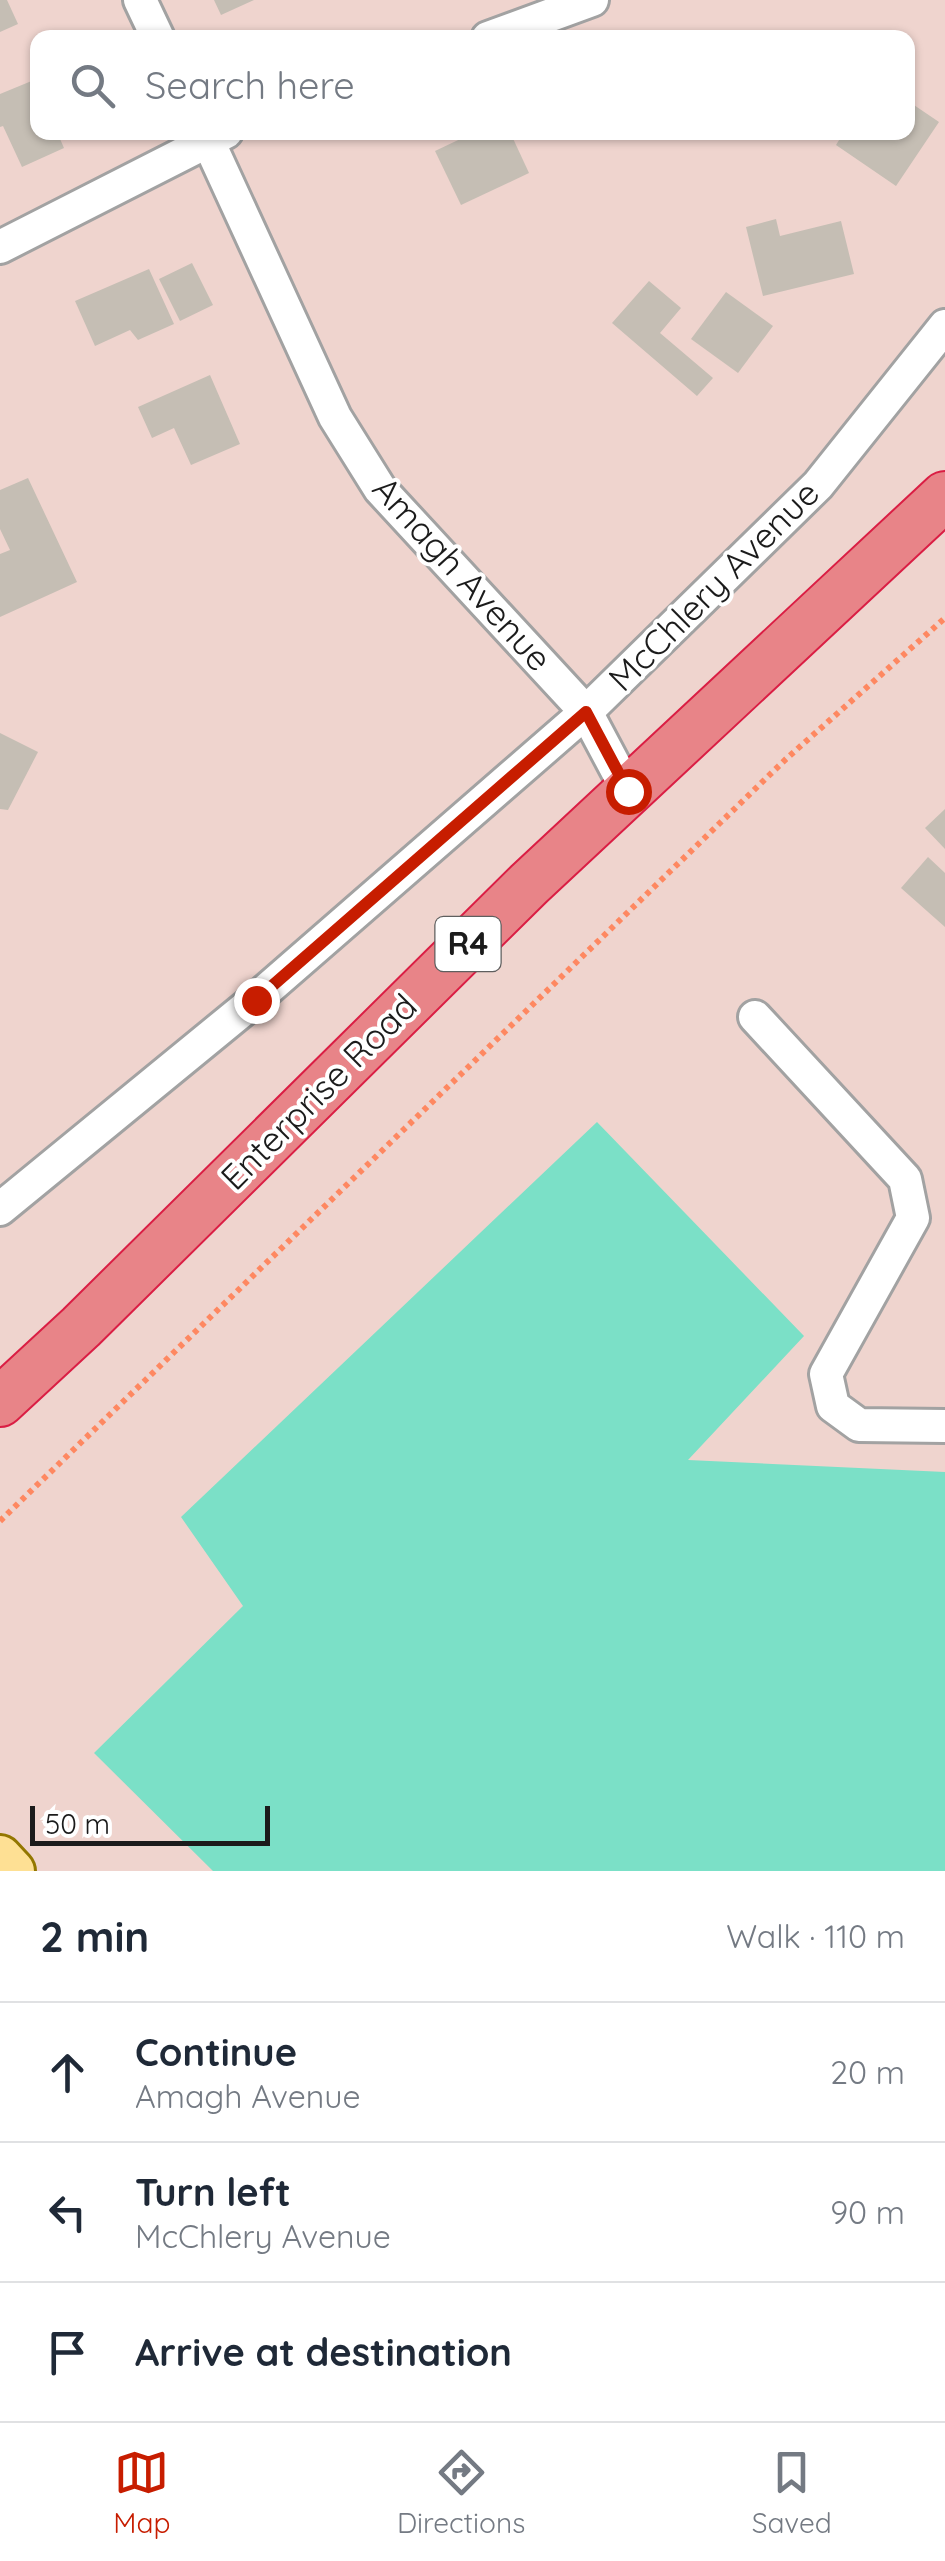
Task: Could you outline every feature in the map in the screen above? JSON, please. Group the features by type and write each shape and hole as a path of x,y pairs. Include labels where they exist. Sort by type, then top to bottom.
{"highway":[{"name":"Enterprise Road","path":"0,1402 81,1327 529,884 945,496"}],"main road":[{"path":"0,1856 14,1871"}],"street":[{"path":"140,0 154,30"},
{"path":"510,30 592,0"},
{"path":"0,247 203,140"},
{"name":"Amagh Avenue","path":"214,140 335,418 380,489 586,712 628,791"},
{"name":"McChlery Avenue","path":"0,1209 256,1000 586,712 818,485 945,326"},
{"path":"754,1016 906,1179 913,1218 826,1374 834,1406 858,1425 945,1426"}],"path":[{"path":"0,1521 786,759 945,618"}],"shaded area":[{"path":"0,0 945,0 945,1871 0,1871"}],"green space":[{"path":"597,1122 804,1336 688,1460 945,1472 945,1871 213,1871 94,1753 243,1606 181,1517"}],"building":[{"path":"0,0 7,0 18,24 0,32"},
{"path":"214,0 254,0 221,15"},
{"path":"30,82 30,140 60,140 64,148 22,167 3,126 0,127 0,94"},
{"path":"915,106 939,122 896,186 836,145 839,140 915,140"},
{"path":"458,140 514,140 529,173 461,205 435,151"},
{"path":"776,219 780,236 841,221 854,274 763,296 746,227"},
{"path":"192,263 213,305 180,321 159,279"},
{"path":"149,269 174,324 138,340 130,330 95,346 75,301"},
{"path":"649,281 681,308 660,333 713,378 697,396 612,323"},
{"path":"726,292 773,326 738,373 691,339"},
{"path":"210,375 240,444 191,465 174,428 152,438 138,407"},
{"path":"28,478 77,582 0,617 0,554 10,550 0,529 0,490"},
{"path":"0,733 38,752 8,810 0,809"},
{"path":"945,809 945,849 925,828"},
{"path":"928,857 945,873 945,927 901,888"}],"route":[{"path":"256,1000 586,712 628,791"}]}
